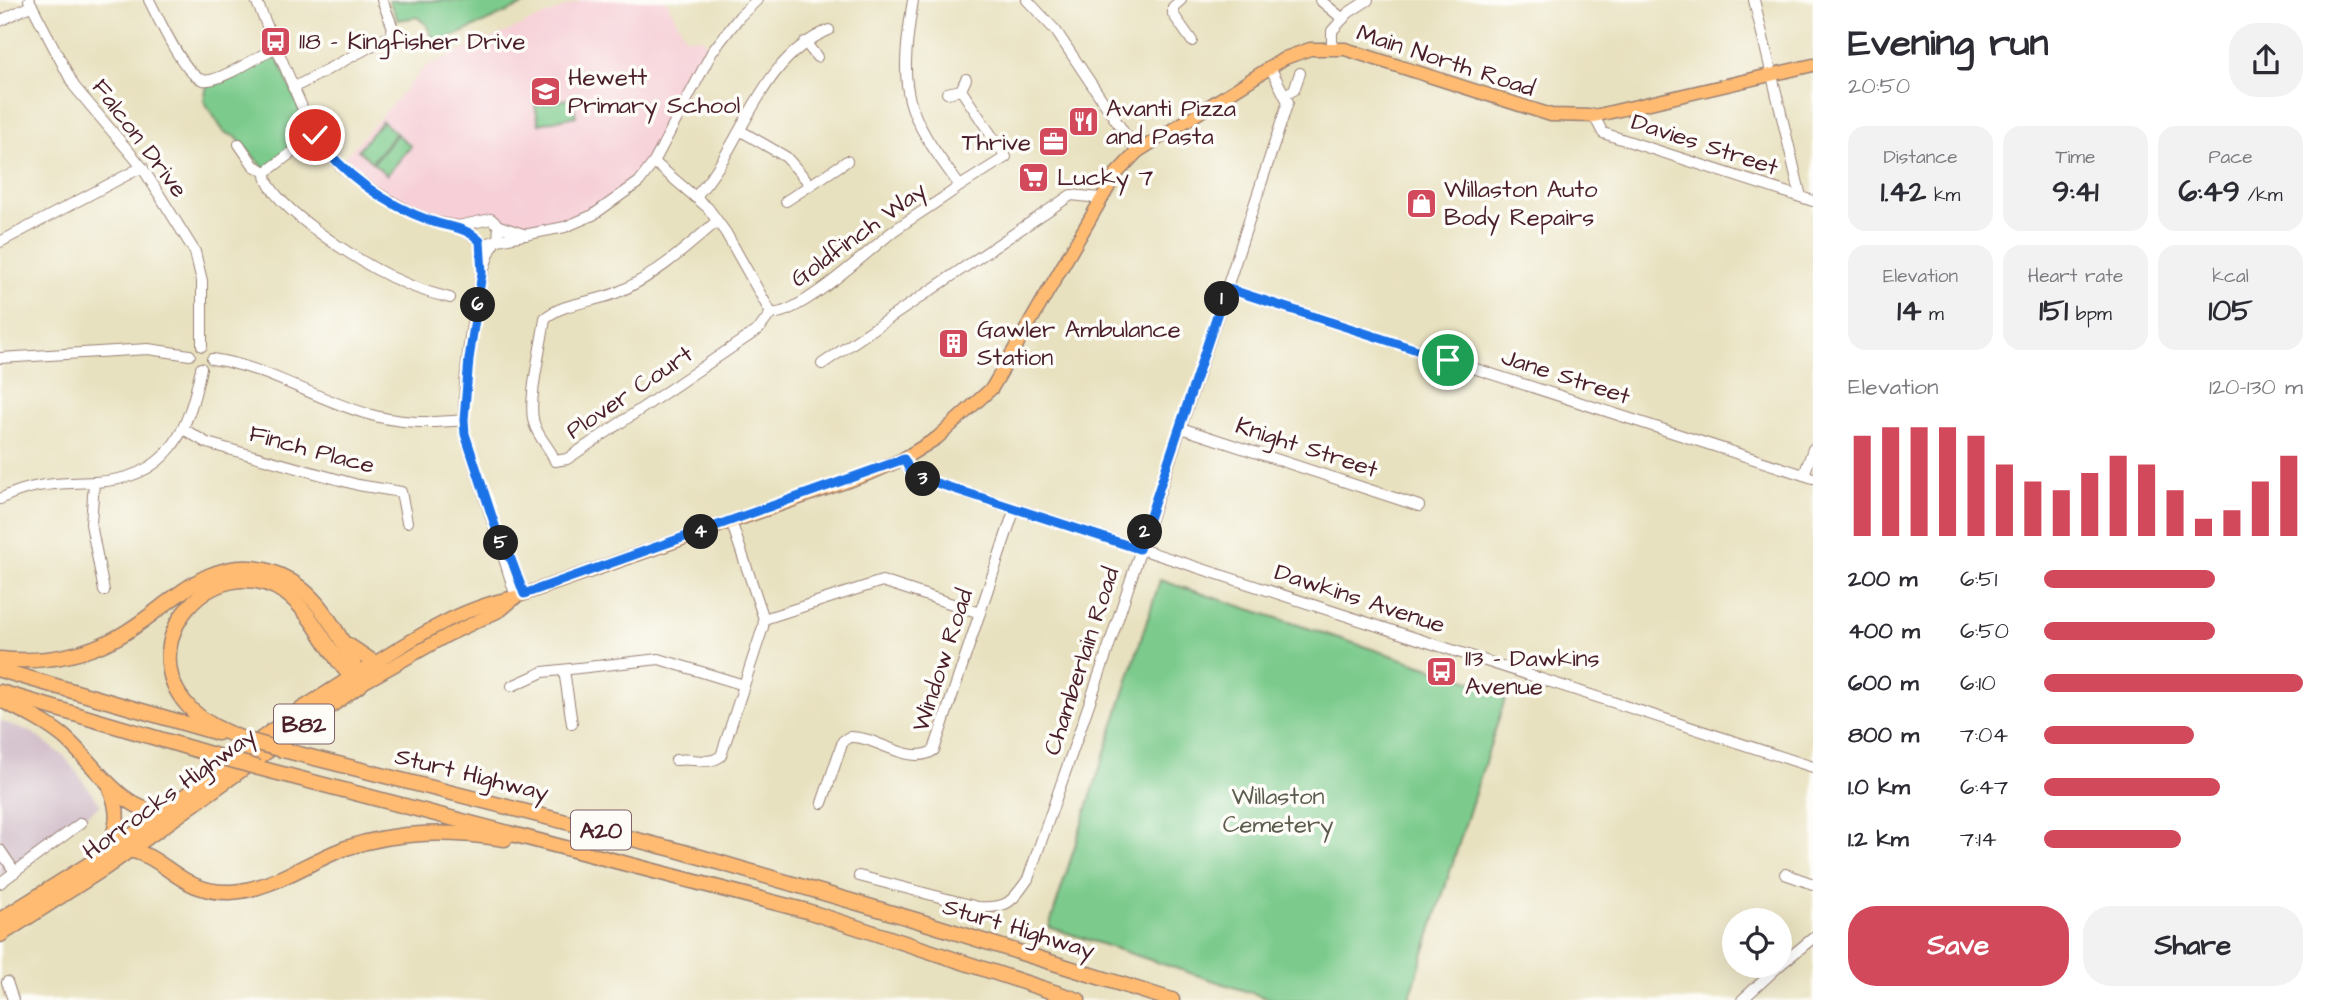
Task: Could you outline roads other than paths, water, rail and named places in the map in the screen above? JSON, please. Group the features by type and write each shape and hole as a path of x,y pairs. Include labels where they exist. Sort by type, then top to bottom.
{"highway":[{"path":"0,659 48,659 99,646 131,629 197,581 232,568 260,569 287,579 312,598 337,633 359,679"},
{"path":"243,739 198,716 182,699 173,681 169,662 172,634 180,615 197,597 230,582 248,580 273,586 298,604 338,662 347,672 359,679"},
{"path":"337,633 353,650 375,663"},
{"path":"296,713 327,687 336,673 338,662"},
{"name":"Sturt Highway","path":"0,670 189,727 680,851 929,924 1172,1000"},
{"name":"Horrocks Highway","path":"0,920 148,825 296,713 359,679"},
{"name":"Horrocks Highway","path":"0,935 129,850 359,679"},
{"name":"Sturt Highway","path":"0,692 260,768 807,911 948,955 1078,1000"},
{"path":"0,699 43,722 63,737 110,786 132,803 160,814 182,812"},
{"path":"104,855 115,834 118,818 110,786"},
{"path":"148,825 144,839 160,865"},
{"path":"129,850 194,886 232,892 267,882 346,848 410,834 467,834 576,850"}],"main road":[{"name":"Main North Road","path":"359,679 375,663 418,636 497,600 520,596 904,459 956,423 992,388 1100,198 1137,152 1269,67 1310,49 1332,47 1551,115 1594,116 1813,65"},
{"name":"Main North Road","path":"359,679 501,610 520,596"}],"street":[{"path":"149,0 168,37 193,74 202,80 216,79 276,47"},
{"path":"256,0 315,135 341,167 372,190 434,222 458,226 491,219 499,226 527,235"},
{"path":"293,88 390,36 393,28 383,0"},
{"path":"458,226 478,239 496,241 565,226 593,215 639,182 654,162 712,52 740,16 757,0"},
{"name":"Goldfinch Way","path":"654,162 695,197 717,221 771,313 786,311 835,280 892,233 960,186 917,125 909,102 904,66 913,0"},
{"path":"1181,0 1172,7 1173,14 1192,41"},
{"path":"1320,0 1343,19"},
{"path":"1332,47 1332,31 1368,0"},
{"path":"1754,0 1801,197"},
{"path":"1033,2 1051,24 1137,152"},
{"path":"0,21 31,3"},
{"name":"Falcon Drive","path":"31,3 75,86 142,167 199,260 202,281 202,346"},
{"path":"695,197 716,175 777,67 805,42 829,30"},
{"path":"805,42 817,57"},
{"path":"1269,67 1286,93"},
{"name":"Chamberlain Road","path":"859,876 978,907 997,908 1017,895 1028,879 1181,428 1287,102 1286,93 1294,90 1300,73"},
{"path":"961,90 966,79"},
{"path":"960,186 1006,157 961,90"},
{"path":"947,93 961,90"},
{"name":"Davies Street","path":"1594,116 1603,133 1813,201"},
{"path":"741,131 786,157 810,184"},
{"path":"266,172 315,135"},
{"path":"239,144 254,166 266,172"},
{"path":"786,201 847,161"},
{"path":"0,242 142,167"},
{"path":"266,172 267,182 280,202 325,235 374,268 428,293 450,298"},
{"path":"822,364 1071,195 1100,198"},
{"path":"482,220 476,228 482,273"},
{"name":"Plover Court","path":"717,221 671,261 615,293 553,311 545,318 532,416 539,435 551,449 555,461 561,462 759,329 771,313"},
{"path":"499,226 496,241 482,273 469,359 464,420 465,434 504,553 503,563 520,596"},
{"name":"Jane Street","path":"1226,288 1809,477"},
{"path":"0,358 148,349 190,355 202,346 208,348 212,359"},
{"path":"190,355 195,366 201,368"},
{"path":"212,359 253,367 350,408 387,419 423,423 464,420"},
{"path":"0,499 41,483 110,481 143,471 170,449 185,430 201,368 212,359"},
{"name":"Knight Street","path":"1181,428 1419,506"},
{"name":"Finch Place","path":"185,430 207,443 358,485 401,492 407,522"},
{"path":"1809,477 1813,449"},
{"name":"Dawkins Avenue","path":"904,459 912,475 1813,767"},
{"path":"94,482 91,524 104,591"},
{"name":"Window Road","path":"822,803 843,741 849,737 911,754 924,755 934,750 1015,508"},
{"path":"676,760 689,758 708,762 721,756 764,619 731,521"},
{"path":"764,619 883,581 980,612"},
{"path":"512,686 529,676 659,659 744,685"},
{"path":"564,670 572,724"},
{"path":"0,883 81,823"},
{"path":"0,850 15,872"},
{"path":"1785,874 1813,884"},
{"path":"1792,955 1813,938"},
{"path":"1742,1000 1766,978"},
{"path":"6,982 13,1000"}],"place":[{"name":"118 - Kingfisher Drive","path":"276,41"},
{"name":"Hewett Primary School","path":"545,91"},
{"name":"Avanti Pizza and Pasta","path":"1083,122"},
{"name":"Thrive","path":"1054,142"},
{"name":"Lucky 7","path":"1034,177"},
{"name":"Willaston Auto Body Repairs","path":"1421,203"},
{"name":"Gawler Ambulance Station","path":"954,343"},
{"name":"113 - Dawkins Avenue","path":"1442,672"}],"park label":[{"name":"Willaston Cemetery","path":"1278,810"}]}
